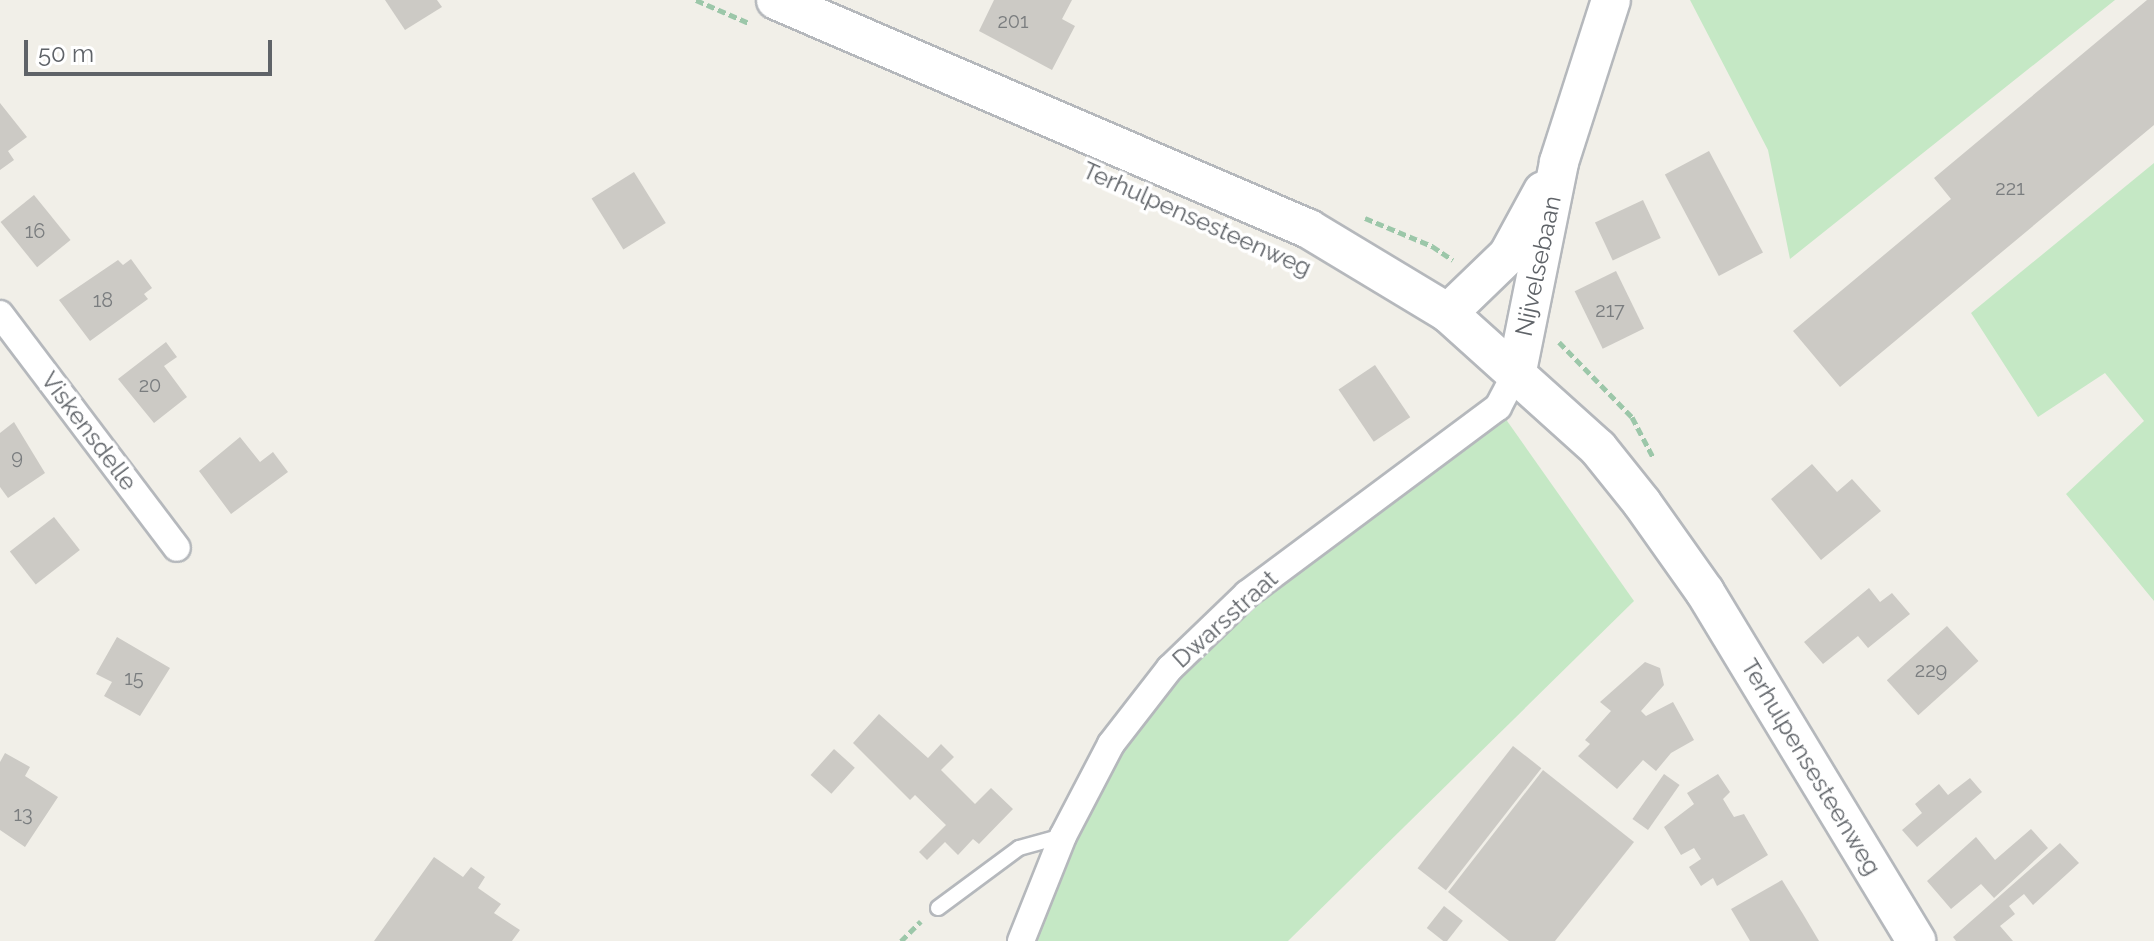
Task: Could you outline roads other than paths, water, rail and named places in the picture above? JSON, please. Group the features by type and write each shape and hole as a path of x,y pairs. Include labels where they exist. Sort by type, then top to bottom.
{"main road":[{"name":"Nijvelsebaan","path":"1517,371 1559,162 1611,0"},
{"name":"Terhulpensesteenweg","path":"765,13 1309,229 1448,313 1517,371 1598,448 1705,592 1916,941"},
{"name":"Nijvelsebaan","path":"1448,313 1508,255 1559,162"}],"street":[{"name":"Viskensdelle","path":"0,314 177,548"},
{"name":"Dwarsstraat","path":"1021,941 1063,836 1111,744 1170,668 1247,594 1498,407 1517,371"}],"lane":[{"path":"938,908 1019,848 1063,836"}]}
